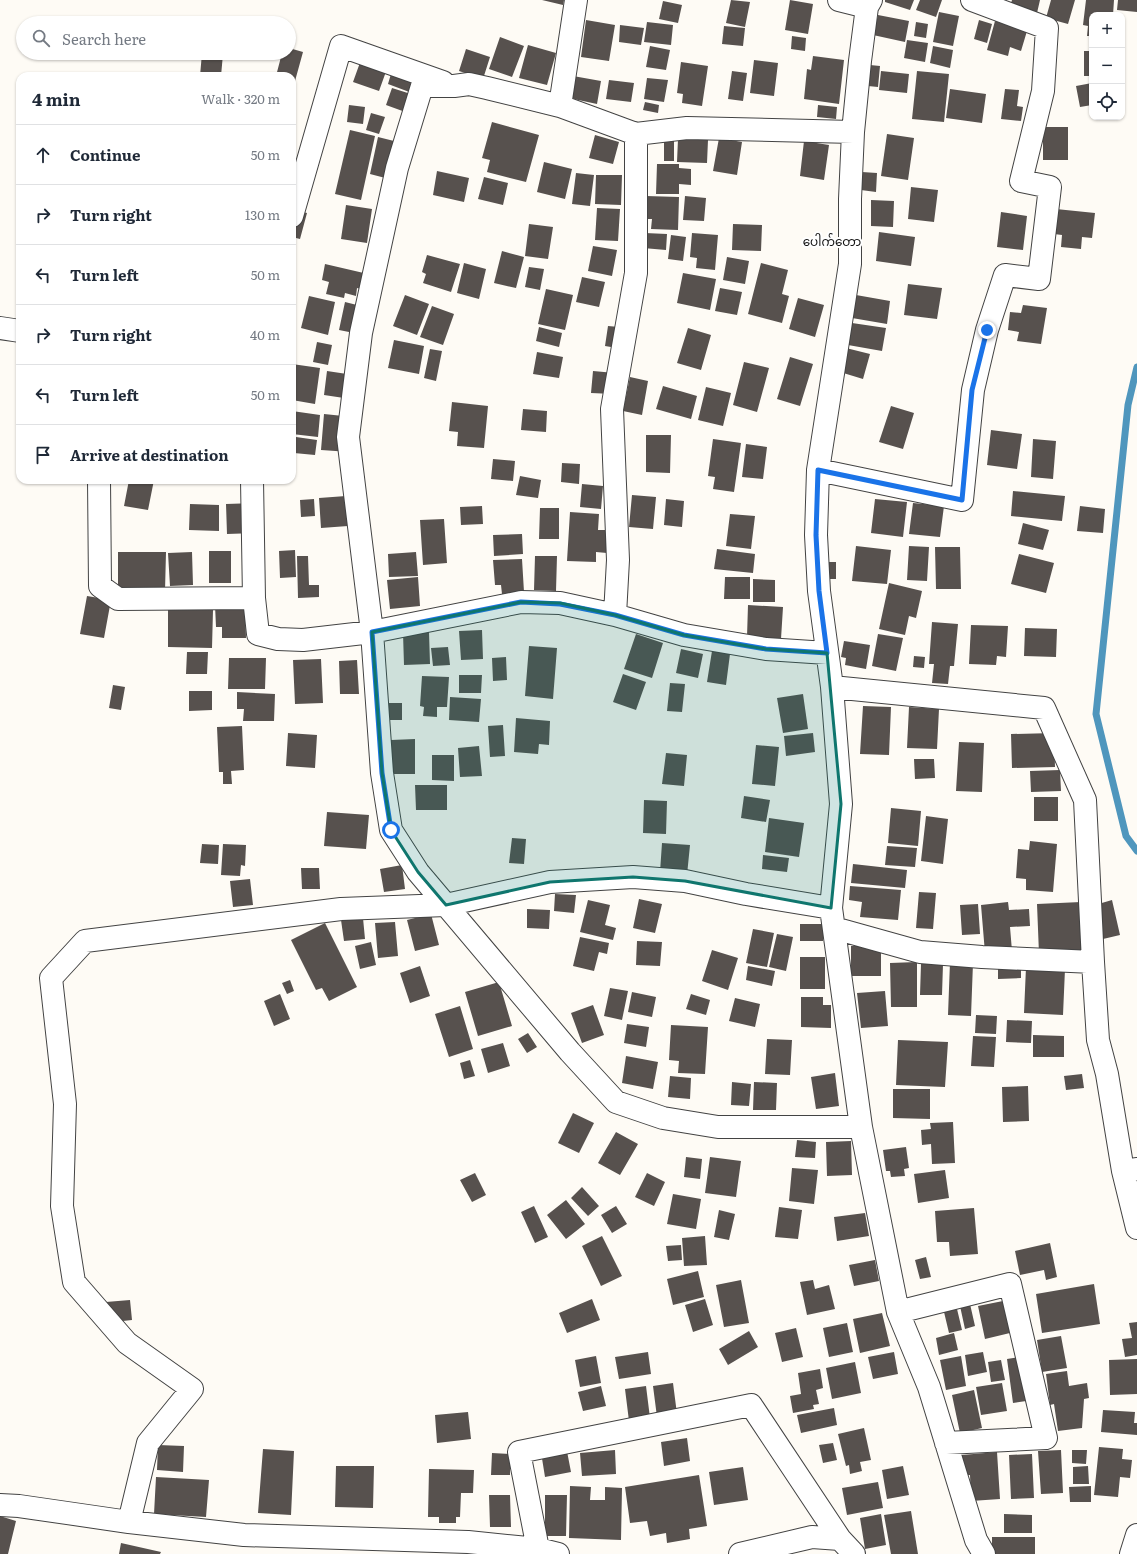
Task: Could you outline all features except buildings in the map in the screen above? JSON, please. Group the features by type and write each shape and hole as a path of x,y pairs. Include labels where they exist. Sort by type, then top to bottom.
{"street":[{"path":"560,106 576,0"},
{"path":"839,0 869,4 860,61 853,132 850,199 850,264 818,470 816,535 819,591 832,687 841,804 832,918 861,1127 898,1312 929,1387 976,1540 984,1554"},
{"path":"818,470 962,500 972,390 987,330 1005,275 1039,279 1050,187 1021,181 1043,91 1047,28 972,0"},
{"path":"296,202 341,46 454,86"},
{"path":"853,132 687,128 636,134 560,106 469,84 454,86 422,86 397,168 361,333 348,438 372,632 382,773 391,830 418,872 570,1052 616,1102 663,1118 718,1127 861,1127"},
{"path":"615,615 618,560 612,409 636,273 636,134"},
{"path":"0,328 16,330"},
{"path":"99,484 100,586 118,599 254,598"},
{"path":"252,484 254,598 258,634 278,639 303,640 372,632 521,602 560,604 615,615 684,635 766,649 827,653"},
{"path":"832,687 1044,708 1085,800 1098,1040 1130,1170 1137,1228"},
{"path":"129,1522 148,1443 192,1389 127,1343 74,1282 62,1206 65,1104 51,978 85,941 341,909 446,905 550,882 633,876 685,881 746,894 832,918 920,952 982,957 1093,962"},
{"path":"898,1312 1010,1284 1046,1438 946,1443"},
{"path":"0,1505 19,1506 129,1522 244,1535 322,1546 468,1548 548,1552 519,1452 751,1405 847,1546"},
{"path":"1131,1554 1137,1535"},
{"path":"740,1554 812,1537 847,1546"}],"highlighted area":[{"path":"521,602 560,603 615,615 684,635 766,649 827,653 841,804 831,908 685,881 633,877 550,882 446,905 418,872 391,830 382,773 372,632"}],"waterway":[{"path":"1137,367 1128,405 1096,714 1126,836 1137,851"}],"district":[{"name":"ပေါက်တော","path":"832,242"}],"route":[{"path":"391,830 382,773 372,632 521,602 560,604 615,615 684,635 766,649 827,653 819,591 816,535 818,470 962,500 972,390 987,330"}]}
